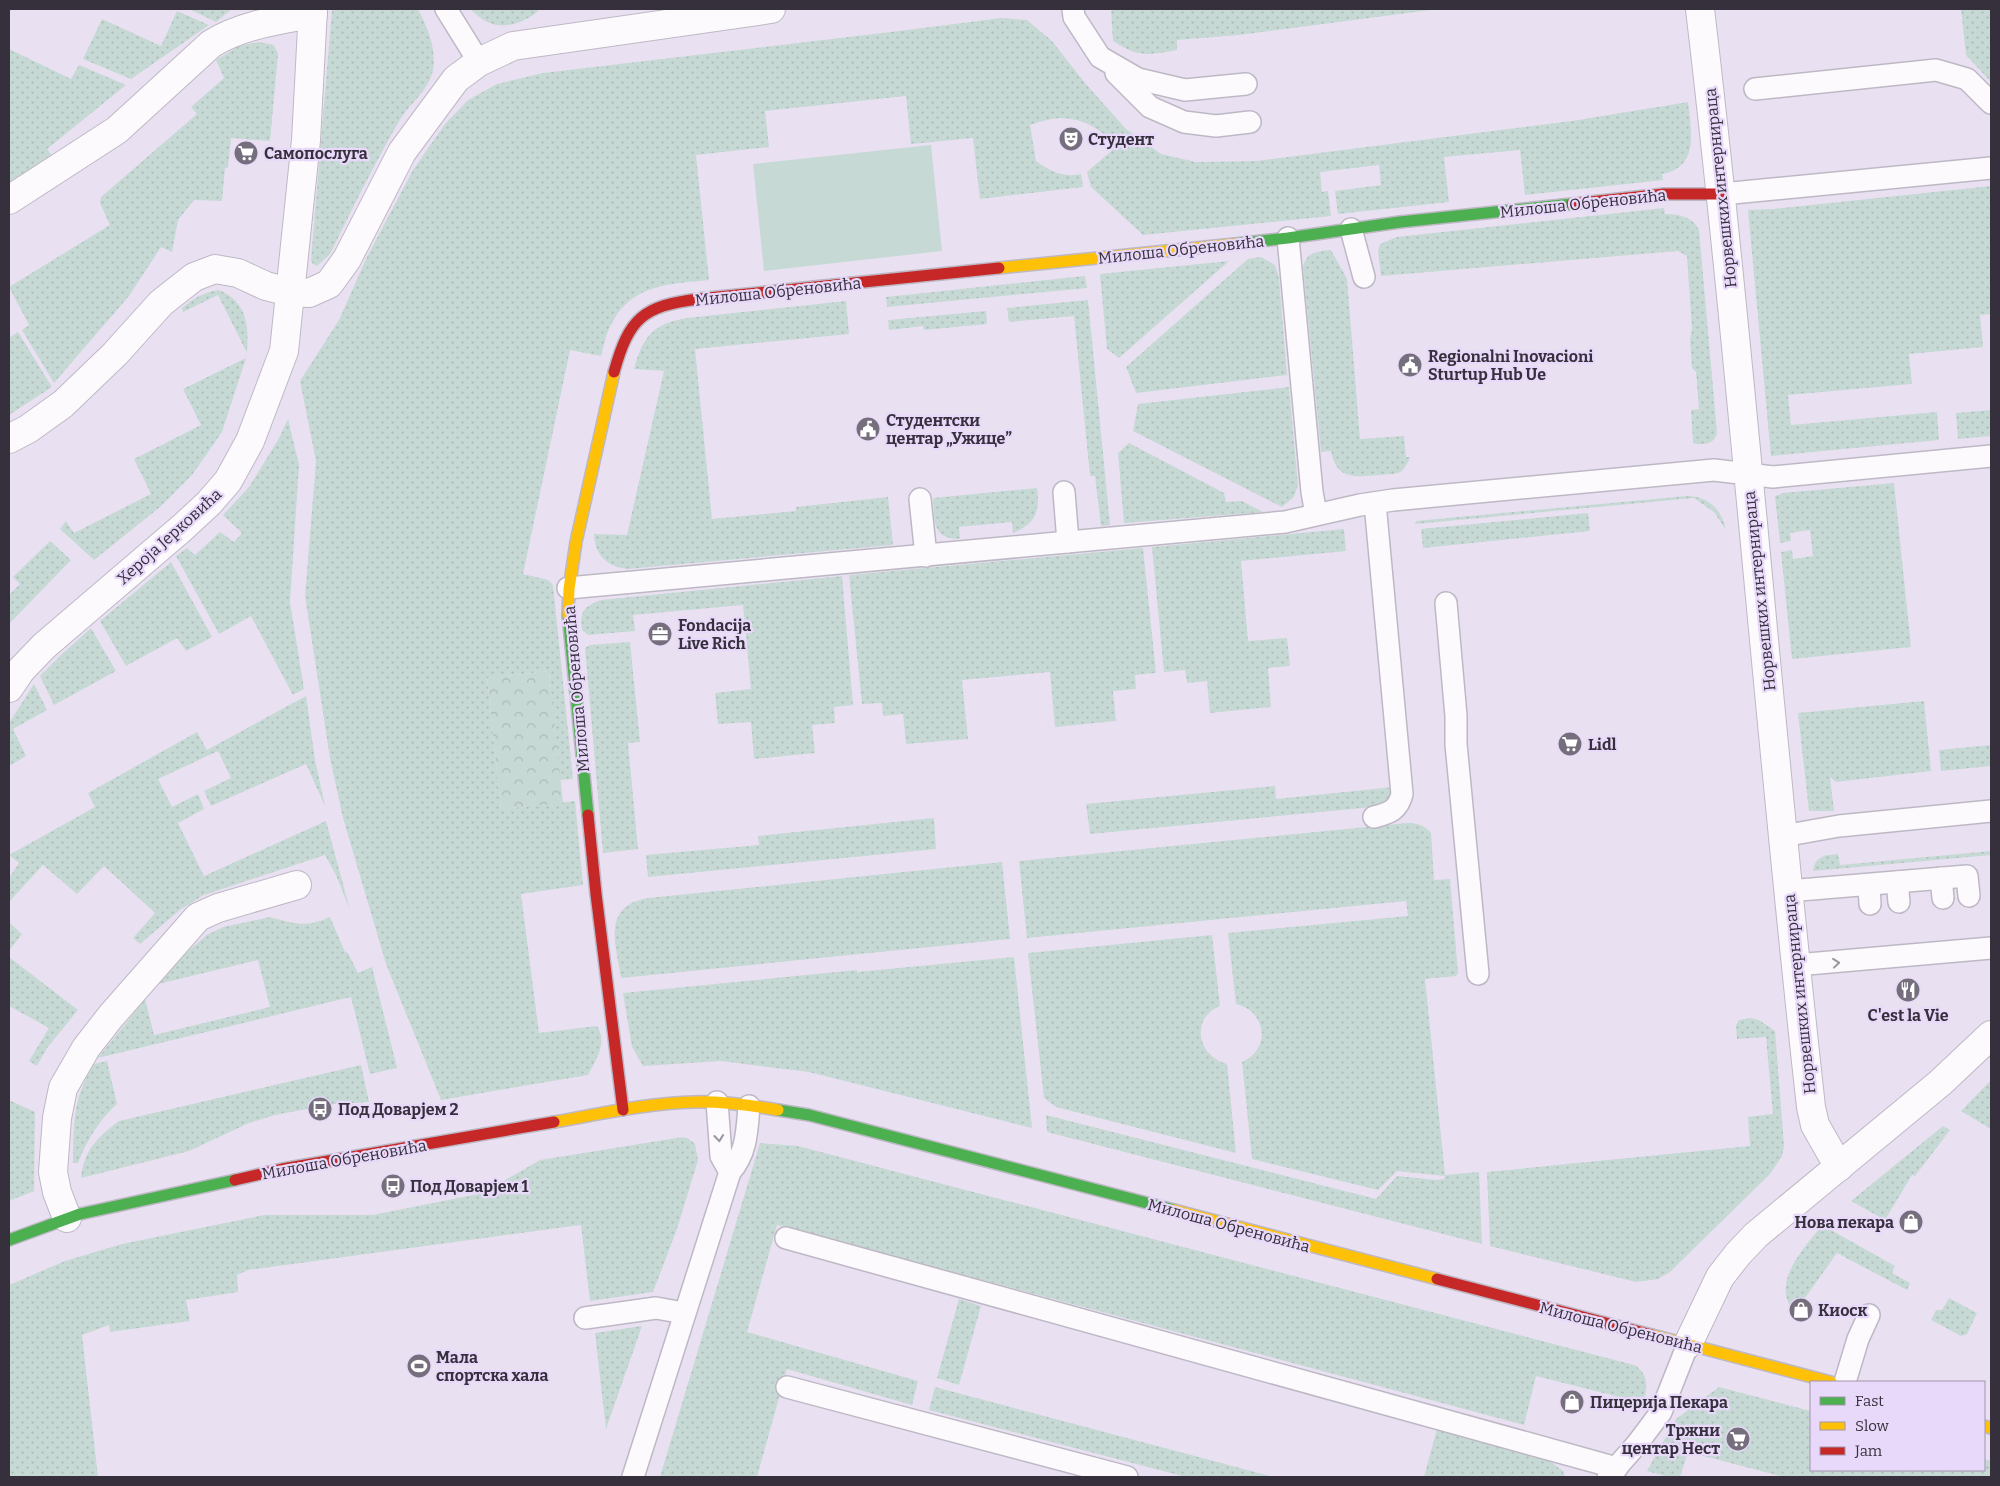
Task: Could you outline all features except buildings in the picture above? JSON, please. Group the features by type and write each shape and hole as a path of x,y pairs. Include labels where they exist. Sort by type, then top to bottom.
{"street":[{"path":"9,439 28,429 63,404 115,354 161,303 194,277 215,269 238,273 266,286 289,292 309,293 330,284 346,259 402,152 456,79 479,62 514,46 771,9"},
{"name":"Норвешких интернираца","path":"1700,9 1722,194 1782,836 1813,1116 1822,1140 1839,1167"},
{"path":"9,200 117,130 216,41 264,23 313,11"},
{"name":"Хероја Јерковића","path":"9,688 21,670 44,646 182,528 228,481 250,441 284,351 306,140 313,11"},
{"name":"Милоша Обреновића","path":"624,1110 593,858 568,613 568,588 576,538 622,347 637,321 658,307 718,297 1288,238 1400,222 1664,194 1722,194"},
{"path":"67,1218 57,1192 54,1172 57,1118 63,1088 86,1048 111,1016 198,917 218,908 297,885"},
{"path":"1688,1344 1716,1284 1738,1254 1756,1235 1940,1083 1991,1035"},
{"name":"Милоша Обреновића","path":"9,1240 67,1218 282,1169 624,1110 673,1104 717,1102 809,1115 1827,1381"}],"lane":[{"path":"446,9 479,62"},
{"path":"1072,9 1074,17 1100,57 1150,107 1184,122 1216,126 1250,122"},
{"path":"1100,57 1138,79 1184,90 1246,84"},
{"path":"1754,89 1936,70 1967,79 1991,103"},
{"path":"1722,194 1991,168"},
{"path":"1351,229 1364,277"},
{"path":"1288,238 1312,492 1316,514"},
{"path":"568,588 1285,522 1375,503 1714,470 1773,477 1991,456"},
{"path":"1064,492 1068,542"},
{"path":"920,499 926,556"},
{"path":"1374,816 1390,813 1399,804 1402,794 1375,503"},
{"path":"1446,603 1457,723 1456,744 1478,974"},
{"path":"1782,836 1839,826 1991,811"},
{"path":"1788,891 1870,894 1898,892 1942,888 1968,876 1969,896"},
{"path":"1796,965 1875,952 1979,945"},
{"path":"717,1102 721,1156 730,1172"},
{"path":"633,1477 730,1172 744,1148 749,1106"},
{"path":"786,1238 1612,1473 1661,1412 1688,1344"},
{"path":"585,1318 656,1308 684,1313"},
{"path":"1845,1381 1858,1339 1869,1315"},
{"path":"787,1387 1128,1477"}],"green space":[{"path":"189,9 232,9 216,22"},
{"path":"332,9 418,9 431,40 434,65 430,80 401,118 382,151 330,254 317,266 311,260"},
{"path":"470,9 540,9 525,20 499,25 487,22"},
{"path":"1115,9 1438,9 1239,35 1177,40 1177,50 1144,54 1137,53 1113,41 1111,11"},
{"path":"1961,9 1991,9 1991,82 1966,55"},
{"path":"177,11 209,25 131,79 83,59 102,19 161,46"},
{"path":"1001,18 1027,20 1052,41 1085,83 1126,129 1161,154 1196,162 1256,161 1572,121 1688,102 1691,124 1690,146 1688,156 1683,164 1674,170 1662,174 1663,180 1525,195 1520,150 1444,157 1449,202 1338,214 1335,191 1381,185 1379,165 1320,172 1322,192 1328,191 1331,216 1143,235 1091,187 1087,172 1117,146 1097,129 1077,120 1067,118 1043,121 1030,125 1036,161 1057,173 1068,175 1081,174 1083,187 980,199 973,138 911,144 906,96 765,111 769,147 696,155 709,280 653,288 630,300 620,310 610,327 601,356 570,350 523,574 548,580 553,585 573,779 560,780 549,671 487,678 501,809 575,801 583,885 521,894 539,1033 597,1026 601,1038 600,1051 588,1075 441,1100 386,964 343,818 330,758 305,596 316,461 300,381 339,320 367,257 413,170 445,124 468,100 497,84 543,73"},
{"path":"259,42 274,45 278,54 270,141 231,138 228,167 225,168 222,201 194,200 178,220 172,252 161,247 129,296 54,383 22,330 29,325 9,287 110,225 100,203 101,197 197,114 191,107 224,78 216,60 239,46"},
{"path":"9,49 71,79 79,65 126,85 47,149 53,157 9,189"},
{"path":"931,145 942,251 764,271 753,164"},
{"path":"1991,186 1991,314 1980,315 1983,347 1909,354 1912,384 1788,395 1791,425 1937,412 1939,440 1771,456 1748,210"},
{"path":"1664,208 1665,214 1685,217 1693,222 1699,230 1717,433 1714,440 1709,443 1695,444 1693,442 1691,410 1699,409 1696,372 1692,368 1690,339 1692,329 1687,256 1678,251 1381,276 1378,251 1380,244 1397,237"},
{"path":"1331,250 1347,279 1360,439 1404,436 1406,457 1410,457 1402,471 1397,473 1362,476 1348,475 1337,467 1331,451 1321,452 1303,267 1307,258 1313,253"},
{"path":"1261,257 1275,265 1279,278 1287,375 1136,393 1126,367 1248,259"},
{"path":"1229,261 1119,358 1107,349 1100,274"},
{"path":"1085,276 1087,288 887,307 886,297"},
{"path":"219,290 228,295 241,308 246,324 247,353 218,295 183,312 182,308 195,298"},
{"path":"1088,300 1110,525 1101,526 1095,476 1090,476 1074,316 1009,322 1007,308"},
{"path":"846,301 849,334 695,349 712,519 796,511 796,507 888,497 893,545 627,569 613,565 603,558 599,554 594,534 627,535 664,371 634,369 641,348 651,333 666,324 687,318"},
{"path":"986,311 987,324 924,330 923,326 889,330 888,320"},
{"path":"18,332 52,387 9,415 9,338"},
{"path":"246,358 222,432 192,475 160,507 94,560 60,529 66,521 74,533 151,494 134,459 201,425 183,389"},
{"path":"1289,387 1298,485 1294,497 1282,507 1133,431 1138,404"},
{"path":"1991,410 1991,436 1958,439 1956,413"},
{"path":"288,419 299,465 290,602 304,689 293,695 251,616 219,634 176,556 187,548 195,555 220,532 234,542 242,533 223,515 249,487 278,440"},
{"path":"1129,443 1224,493 1226,502 1242,501 1263,512 1124,523 1118,453"},
{"path":"1894,483 1911,647 1792,659 1781,552 1792,550 1793,559 1813,556 1810,530 1790,533 1791,541 1780,543 1775,496 1783,493"},
{"path":"1037,488 1038,503 1035,516 1027,525 1013,533 1012,522 959,527 960,539 944,536 936,527 933,498"},
{"path":"1687,496 1702,498 1708,501 1718,510 1726,530 1714,512 1694,498 1415,524 1416,521"},
{"path":"1588,513 1590,531 1423,548 1421,529"},
{"path":"1344,529 1346,551 1241,561 1248,641 1287,638 1290,666 1268,668 1271,707 1210,713 1207,681 1187,683 1185,670 1164,672 1152,547"},
{"path":"50,541 71,560 9,624 9,595 20,584 13,577"},
{"path":"1143,548 1156,673 1135,675 1136,689 1113,691 1116,721 1055,727 1050,672 962,680 968,739 906,744 903,714 883,716 882,703 862,704 849,575"},
{"path":"171,562 212,637 186,651 177,638 126,666 100,621"},
{"path":"842,576 853,705 834,707 835,723 812,725 815,753 754,759 751,722 718,724 715,693 751,689 743,605 633,615 635,631 588,635 582,630 582,614 584,610 601,600"},
{"path":"91,628 116,671 54,705 40,676"},
{"path":"630,642 640,742 628,743 638,849 603,853 585,648 590,645"},
{"path":"549,671 563,803 501,809 487,678"},
{"path":"34,684 47,710 13,729 26,756 9,766 9,723"},
{"path":"306,696 315,760 325,806 306,764 211,806 204,791 231,778 218,751 158,779 172,807 198,794 204,809 178,823 204,876 326,821 350,910 336,875 325,855 204,895 181,909 140,944 133,938 155,913 104,866 77,894 43,865 9,902 9,878 19,863 9,855 95,807 88,793 197,732 207,750"},
{"path":"1924,701 1931,771 1836,782 1830,777 1834,811 1809,811 1798,713"},
{"path":"1991,745 1991,766 1941,771 1939,750"},
{"path":"1275,786 1276,799 1394,787 1387,801 1373,807 1090,834 1086,804"},
{"path":"934,818 936,849 648,877 646,855 759,845 758,836"},
{"path":"1407,823 1420,825 1431,833 1434,880 1450,879 1458,973 1456,976 1425,979 1445,1175 1479,1172 1482,1244 1047,1132 1046,1115 1376,1199 1397,1176 1436,1180 1444,1179 1445,1176 1397,1171 1378,1190 1252,1159 1242,1062 1252,1056 1258,1048 1262,1031 1254,1014 1236,1004 1228,933 1408,916 1406,901 1027,938 1019,861"},
{"path":"1991,851 1991,855 1813,871 1818,859 1833,854 1838,854 1840,865"},
{"path":"1002,862 1010,939 621,978 616,953 615,929 617,918 623,909 633,902 648,898"},
{"path":"270,917 287,922 307,924 330,917 345,952 348,953 358,973 372,967 397,1068 370,1074 351,997 98,1058 145,999 154,1035 270,1007 258,960 158,984 156,978 207,935 223,927"},
{"path":"9,922 22,934 9,951"},
{"path":"1212,935 1220,1006 1210,1012 1204,1019 1201,1036 1209,1053 1217,1060 1227,1064 1236,1153 1056,1107 1044,1098 1028,953"},
{"path":"9,957 78,1010 47,1048 37,1066 29,1061 49,1028 9,1006"},
{"path":"1014,957 1032,1128 809,1072 721,1061 643,1066 632,1047 623,993 857,970 857,972"},
{"path":"1750,1018 1759,1020 1775,1031 1784,1146 1782,1156 1770,1174 1670,1272 1658,1279 1636,1282 1490,1246 1487,1172 1750,1146 1748,1117 1773,1114 1766,1037 1737,1039 1736,1025 1739,1020"},
{"path":"107,1061 117,1104 94,1131 78,1163 73,1163 76,1112 82,1089 94,1064"},
{"path":"361,1065 369,1102 334,1104 275,1115 249,1123 189,1151 81,1178 85,1159 93,1145 119,1121"},
{"path":"1991,1080 1991,1129 1961,1111"},
{"path":"9,1100 35,1112 34,1191 9,1201"},
{"path":"1943,1126 1950,1130 1915,1176 1912,1175 1885,1220 1851,1201"},
{"path":"683,1137 695,1144 698,1160 677,1229 653,1292 590,1301 581,1225 248,1270 237,1275 238,1292 186,1300 190,1321 110,1332 109,1325 82,1335 98,1477 9,1477 9,1285 65,1261 122,1244 264,1215 373,1215 483,1193 540,1160"},
{"path":"760,1143 798,1146 1634,1365 1639,1368 1645,1377 1645,1398 1643,1403 1536,1376 1524,1425 777,1225 747,1332 918,1381 912,1405 787,1369 757,1477 660,1477"},
{"path":"1822,1225 1895,1266 1892,1273 1910,1283 1907,1290 1837,1253 1805,1298 1799,1298 1791,1308 1786,1297 1788,1275 1800,1253"},
{"path":"1949,1298 1977,1313 1967,1334 1961,1336 1931,1320 1936,1310 1942,1310"},
{"path":"959,1299 981,1306 959,1385 937,1378"},
{"path":"642,1326 606,1429 595,1333"},
{"path":"935,1387 1274,1477 1186,1477 929,1410"},
{"name":"Тржни центар Нест","path":"1719,1387 1810,1411 1810,1471 1985,1471 1985,1459 1991,1461 1991,1477 1784,1477 1688,1452 1680,1477 1668,1477 1647,1471 1676,1419"},
{"path":"1437,1429 1544,1457 1563,1471 1565,1477 1424,1477"}],"traffic: fast":[{"path":"1235,244 1400,222 1572,204"},
{"path":"568,615 588,815"},
{"path":"778,1110 809,1115 1174,1210"},
{"path":"9,1240 80,1214 235,1180"}],"traffic: slow":[{"path":"999,268 1235,244"},
{"path":"568,615 569,589 576,542 614,372"},
{"path":"554,1122 624,1109 677,1103 726,1103 778,1110"},
{"path":"1174,1210 1437,1279"},
{"path":"1652,1335 1827,1381"},
{"path":"1985,1426 1991,1428"}],"traffic: jam":[{"path":"1572,204 1664,194 1722,194"},
{"path":"614,372 626,339 633,327 651,311 664,306 698,299 999,268"},
{"path":"588,815 623,1110"},
{"path":"235,1180 282,1169 554,1122"},
{"path":"1437,1279 1652,1335"}],"place":[{"name":"Студент","path":"1071,139"},
{"name":"Самопослуга","path":"246,153"},
{"name":"Regionalni Inovacioni Sturtup Hub Ue","path":"1410,365"},
{"name":"Студентски центар „Ужице”","path":"868,429"},
{"name":"Fondacija Live Rich","path":"660,634"},
{"name":"Lidl","path":"1570,744"},
{"name":"C'est la Vie","path":"1908,990"},
{"name":"Под Доварјем 2","path":"320,1109"},
{"name":"Под Доварјем 1","path":"393,1186"},
{"name":"Нова пекара","path":"1911,1222"},
{"name":"Киоск","path":"1801,1310"},
{"name":"Мала спортска хала","path":"419,1366"},
{"name":"Пицерија Пекара","path":"1572,1402"},
{"name":"Тржни центар Нест","path":"1738,1439"}]}
